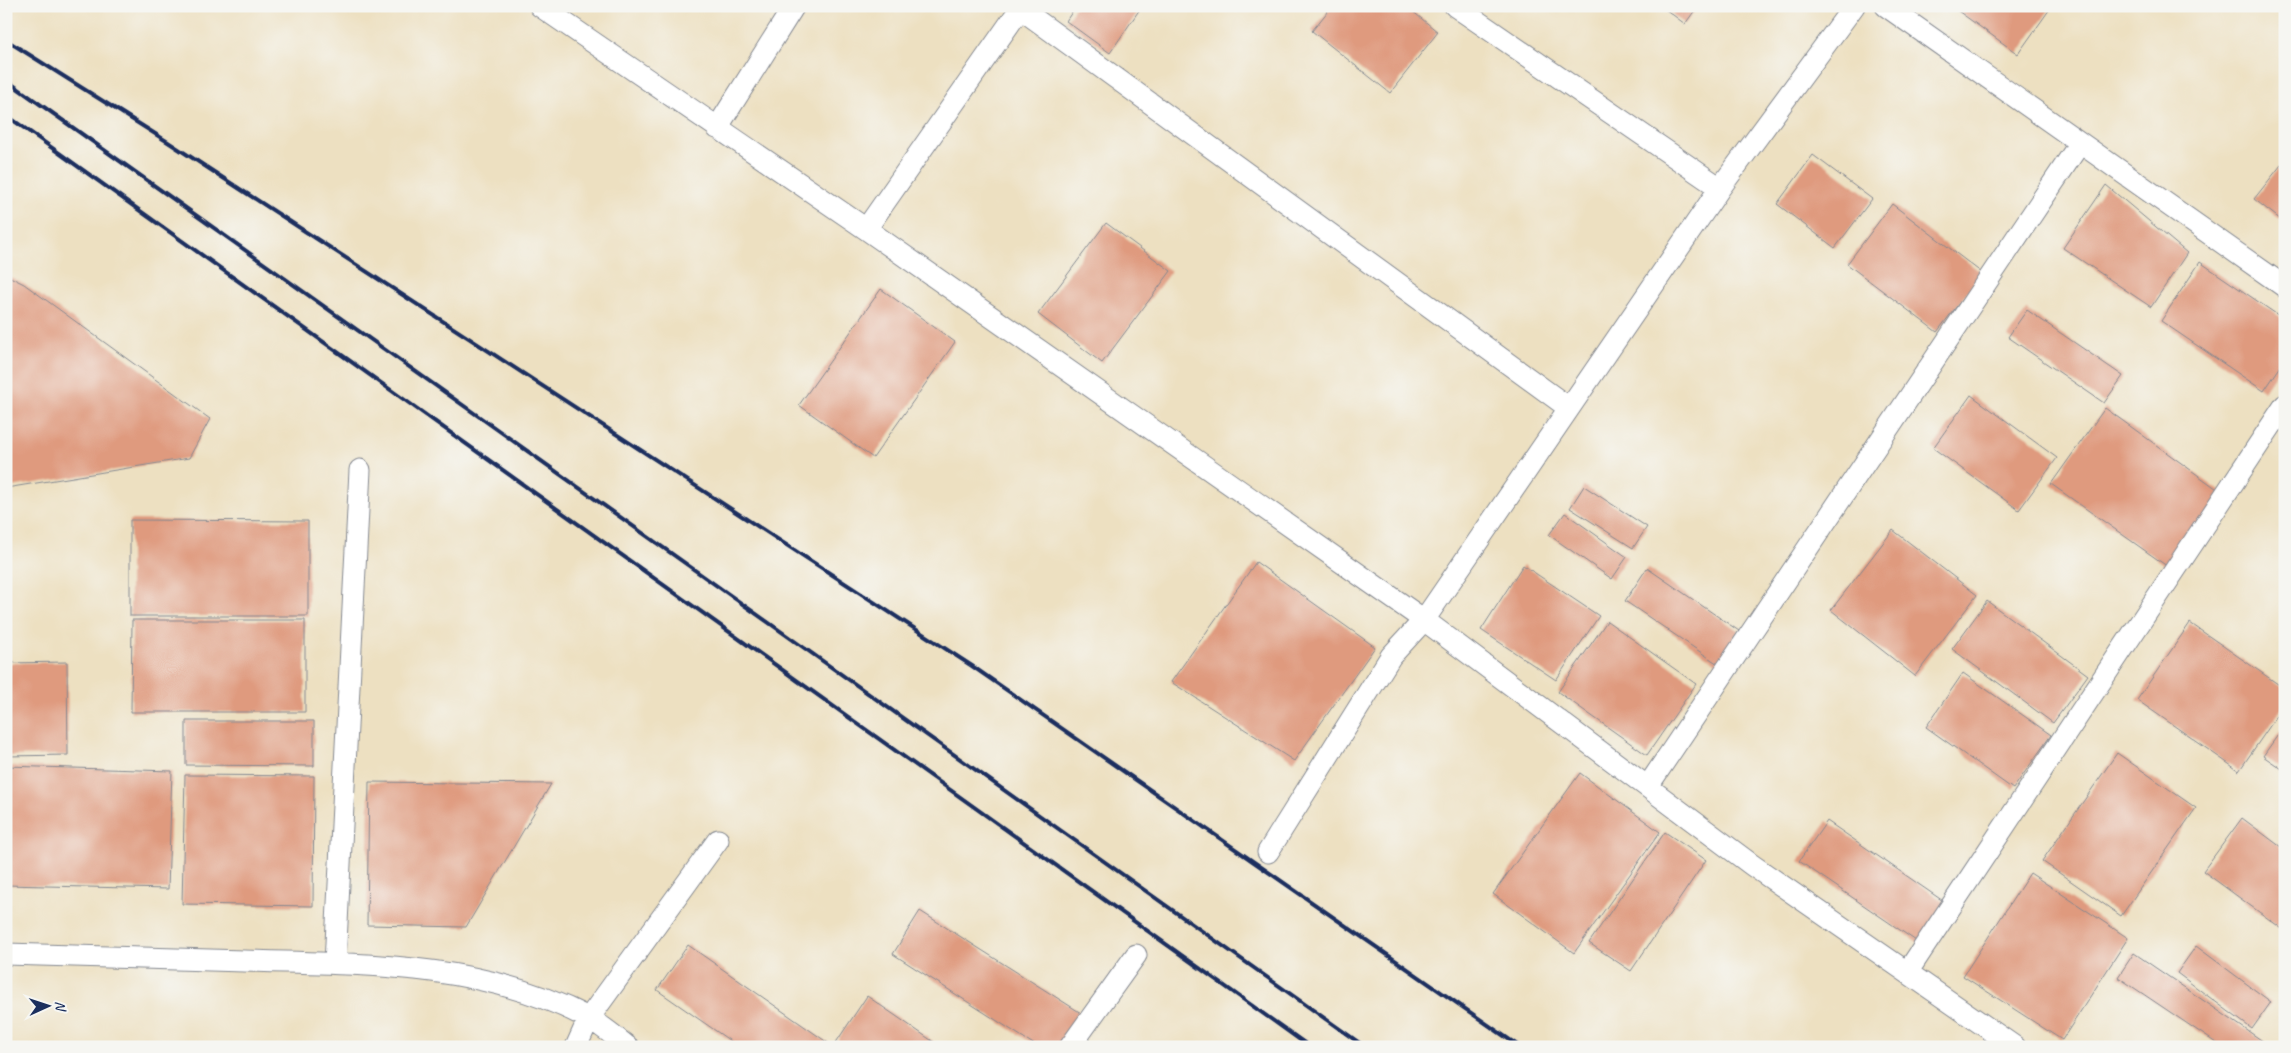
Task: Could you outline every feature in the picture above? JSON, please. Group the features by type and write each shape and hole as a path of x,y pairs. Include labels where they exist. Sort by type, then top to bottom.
{"lane":[{"path":"717,128 794,6"},
{"path":"1455,6 1720,188"},
{"path":"1268,852 1391,656 1424,620 1720,188 1854,6"},
{"path":"1886,6 2285,287"},
{"path":"866,229 1022,8 1569,408"},
{"path":"553,10 717,128 866,229 1424,620 1752,865 1908,971 2015,1047"},
{"path":"1648,786 2080,143"},
{"path":"1908,971 2285,405"},
{"path":"335,963 360,470"},
{"path":"576,1047 589,1018 718,840"},
{"path":"6,954 335,963 421,969 477,979 527,991 589,1018 628,1047"},
{"path":"1070,1047 1136,955"}],"building":[{"path":"1076,6 1142,6 1110,53 1066,21"},
{"path":"1332,6 1406,6 1438,32 1390,93 1312,31"},
{"path":"1661,6 1698,6 1685,24"},
{"path":"1951,6 2052,6 2018,54"},
{"path":"1813,155 1872,199 1835,248 1777,204"},
{"path":"2285,160 2285,223 2254,199"},
{"path":"2106,185 2187,253 2151,307 2063,248"},
{"path":"1892,204 1982,273 1937,332 1847,264"},
{"path":"1106,223 1171,271 1102,363 1038,314"},
{"path":"2200,262 2285,320 2285,360 2264,391 2161,321"},
{"path":"6,275 24,284 210,419 189,458 6,488"},
{"path":"881,289 955,342 873,458 799,405"},
{"path":"2027,310 2123,376 2104,403 2008,337"},
{"path":"1971,395 2057,458 2019,510 1933,448"},
{"path":"2105,408 2224,494 2171,569 2051,484"},
{"path":"1584,486 1647,527 1633,548 1570,508"},
{"path":"1565,513 1627,557 1612,579 1549,535"},
{"path":"130,520 308,521 308,616 130,616"},
{"path":"1893,530 1977,595 1915,676 1831,610"},
{"path":"1256,562 1375,647 1294,761 1171,682"},
{"path":"1523,565 1599,616 1556,680 1481,630"},
{"path":"1647,568 1739,631 1718,664 1625,601"},
{"path":"1987,601 2088,675 2053,723 1952,649"},
{"path":"132,620 305,620 305,712 131,712"},
{"path":"1607,621 1696,684 1647,755 1558,692"},
{"path":"2190,623 2285,689 2285,704 2239,771 2137,700"},
{"path":"67,662 68,755 6,756 6,663"},
{"path":"1963,673 2051,735 2013,789 1926,727"},
{"path":"186,721 314,721 314,766 186,765"},
{"path":"2285,725 2285,771 2263,756"},
{"path":"2117,753 2196,808 2121,916 2042,861"},
{"path":"6,766 172,771 168,889 6,885"},
{"path":"1580,773 1660,832 1574,953 1493,894"},
{"path":"185,775 314,776 313,906 182,904"},
{"path":"369,782 551,784 466,927 367,925"},
{"path":"2242,818 2285,850 2285,931 2203,871"},
{"path":"1827,821 1946,903 1919,943 1799,861"},
{"path":"1665,832 1706,860 1631,971 1589,943"},
{"path":"2030,873 2128,938 2062,1040 1963,976"},
{"path":"920,911 1081,1013 1060,1047 1038,1047 893,954"},
{"path":"688,945 831,1045 829,1047 739,1047 657,990"},
{"path":"2196,946 2271,1002 2252,1029 2177,973"},
{"path":"2134,953 2267,1044 2265,1047 2222,1047 2118,977"},
{"path":"867,996 941,1047 833,1047"}],"railway":[{"path":"6,40 168,142 972,666 1520,1047"},
{"path":"6,80 1365,1047"},
{"path":"6,115 1310,1047"}]}
